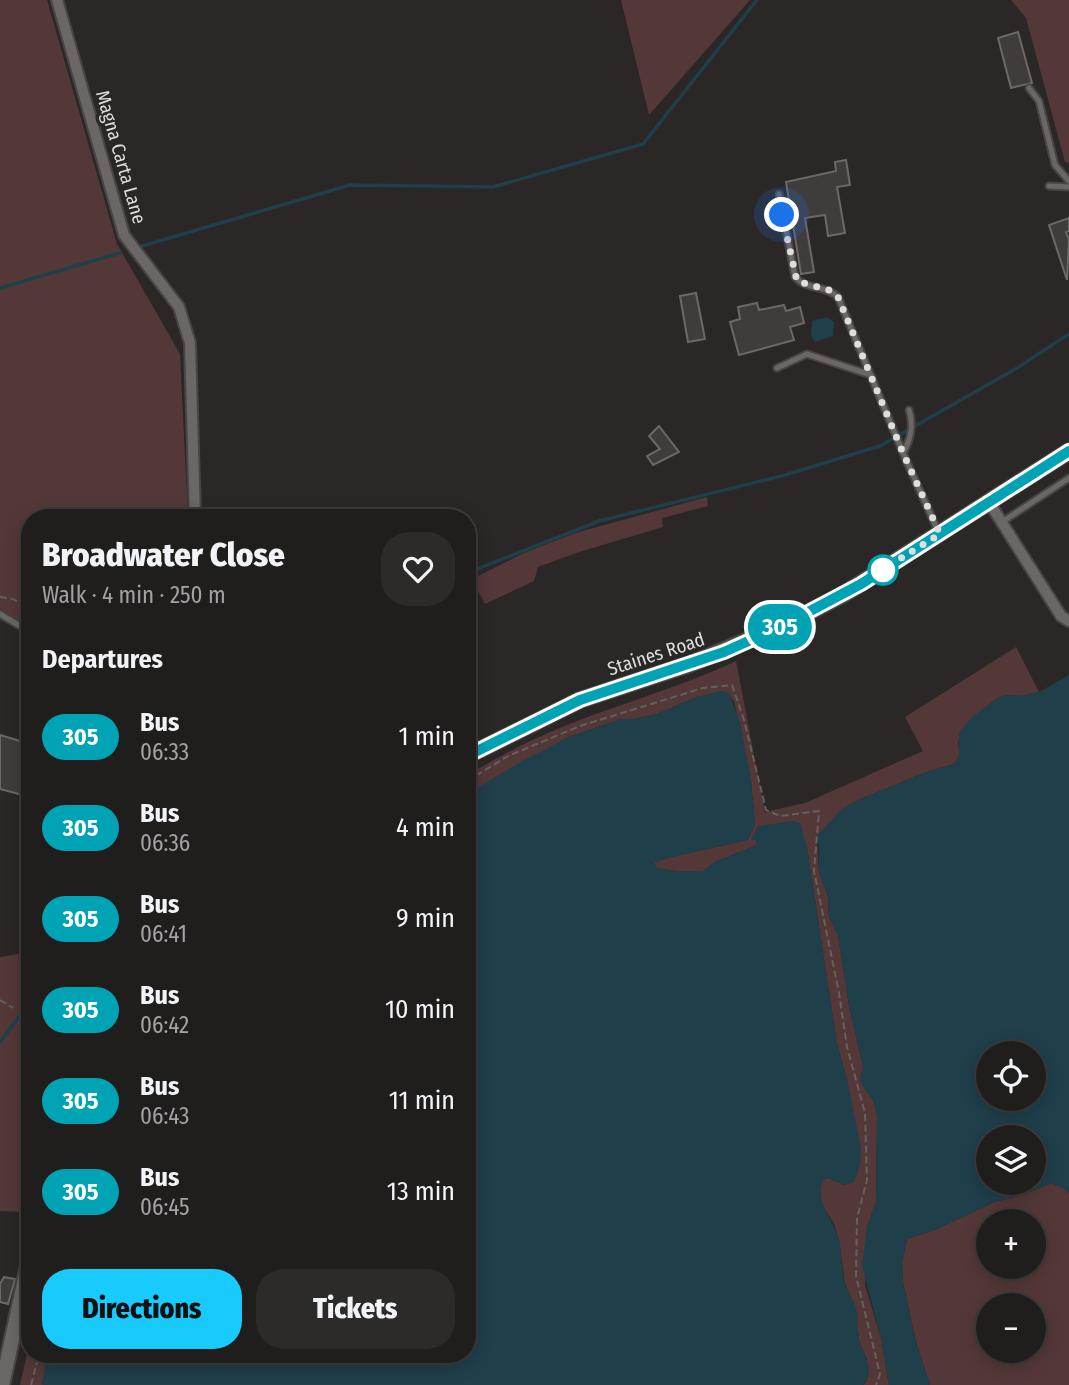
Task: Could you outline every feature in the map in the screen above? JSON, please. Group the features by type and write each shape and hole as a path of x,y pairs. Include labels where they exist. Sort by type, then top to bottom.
{"main road":[{"name":"Staines Road","path":"476,751 580,700 701,660 782,626 844,594 1069,451"},
{"path":"2,1385 21,1297"}],"street":[{"name":"Magna Carta Lane","path":"57,0 124,235 179,307 190,343 195,509"},
{"path":"989,502 1061,616 1069,621"}],"lane":[{"path":"1029,88 1039,101 1055,165 1069,181"},
{"path":"1049,186 1069,187"},
{"path":"779,194 794,277 803,284 836,294 940,534"},
{"path":"778,368 807,354 871,375"},
{"path":"903,453 911,432 909,410"},
{"path":"1002,522 1069,478"},
{"path":"0,614 21,627"}],"path":[{"path":"0,597 21,604"},
{"path":"476,776 508,756 580,726 703,688 732,685 766,810 780,816 819,811 814,871 847,1047 865,1113 867,1180 857,1218 856,1276 880,1374 876,1385"},
{"path":"0,1000 13,1008"},
{"path":"31,1385 37,1363"}],"shaded area":[{"path":"0,0 47,0 117,244 180,354 188,509 21,509 21,622 0,609"},
{"path":"621,0 750,0 649,115"},
{"path":"1011,0 1069,0 1069,163 1065,162 1026,18"},
{"path":"707,497 708,506 662,518 663,527 538,567 534,581 485,604 476,587 476,577 524,553 575,533"},
{"path":"1016,647 1039,692 1022,696 1005,695 958,741 960,756 954,764 929,771 858,800 817,837 819,872 828,897 829,917 838,935 849,1006 863,1066 860,1081 874,1102 877,1116 876,1202 867,1227 865,1285 881,1338 889,1385 863,1385 867,1381 867,1360 859,1341 856,1309 845,1284 839,1240 834,1224 822,1204 819,1190 823,1180 828,1178 845,1185 847,1079 837,1044 807,848 764,826 758,826 752,840 756,839 757,845 715,862 703,871 657,868 653,862 748,840 755,824 751,781 734,701 723,691 697,697 657,714 621,719 569,737 476,789 476,770 563,727 736,661 765,812 805,803 923,751 905,717"},
{"path":"21,954 21,1212 0,1211 0,957"},
{"path":"1051,1183 1069,1193 1069,1385 930,1385 916,1342 903,1282 902,1263 907,1239 937,1229 976,1211 976,1279 1046,1279 1046,1209 979,1209 994,1202 1023,1195 1046,1195 1046,1185"},
{"path":"25,1363 46,1363 42,1385 20,1385"}],"water":[{"path":"827,317 834,322 833,336 815,342 811,336 812,321"},
{"path":"1069,675 1069,1193 1051,1183 1046,1185 1046,1125 976,1125 976,1195 1023,1195 994,1202 937,1229 907,1239 902,1263 903,1282 916,1343 930,1385 889,1385 881,1338 862,1266 867,1227 876,1202 877,1116 874,1102 860,1081 863,1066 849,1006 838,935 829,917 828,897 819,872 819,845 816,837 842,809 858,800 929,771 954,764 959,756 959,733 972,717 1005,695 1022,696 1039,692"},
{"path":"723,691 729,693 740,722 751,781 755,824 748,840 653,863 657,868 703,871 715,862 757,845 756,839 751,840 758,826 793,821 800,823 807,848 837,1044 861,1148 860,1165 854,1182 845,1185 828,1178 823,1180 821,1196 837,1232 846,1286 857,1312 859,1340 869,1369 863,1385 42,1385 46,1363 476,1363 476,789 569,737 621,719 657,714 697,697"}],"building":[{"path":"1018,32 1032,83 1011,88 998,38"},
{"path":"846,160 850,185 837,187 845,233 828,236 825,215 805,218 814,272 801,274 786,182 836,171 835,162"},
{"path":"1069,218 1069,231 1066,232 1069,240 1067,280 1049,225"},
{"path":"696,293 705,339 688,342 680,296"},
{"path":"757,303 759,310 784,305 786,311 800,307 804,323 790,327 794,340 739,355 730,322 740,319 738,307"},
{"path":"659,426 679,452 653,465 647,456 660,449 649,436"},
{"path":"0,735 21,741 21,795 0,789"},
{"path":"4,1277 15,1279 8,1304 0,1302 0,1284"}],"waterway":[{"path":"142,246 350,185 493,187 643,144 757,0"},
{"path":"0,288 120,253"},
{"path":"476,569 599,521 785,475 880,446 1017,368 1069,334"},
{"path":"0,1042 21,1014"}],"bus line":[{"name":"305","path":"476,751 580,700 724,652 782,626 861,584 1069,451"}],"route":[{"path":"782,215 794,277 803,284 832,291 838,297 940,534 877,573 883,570"}]}
